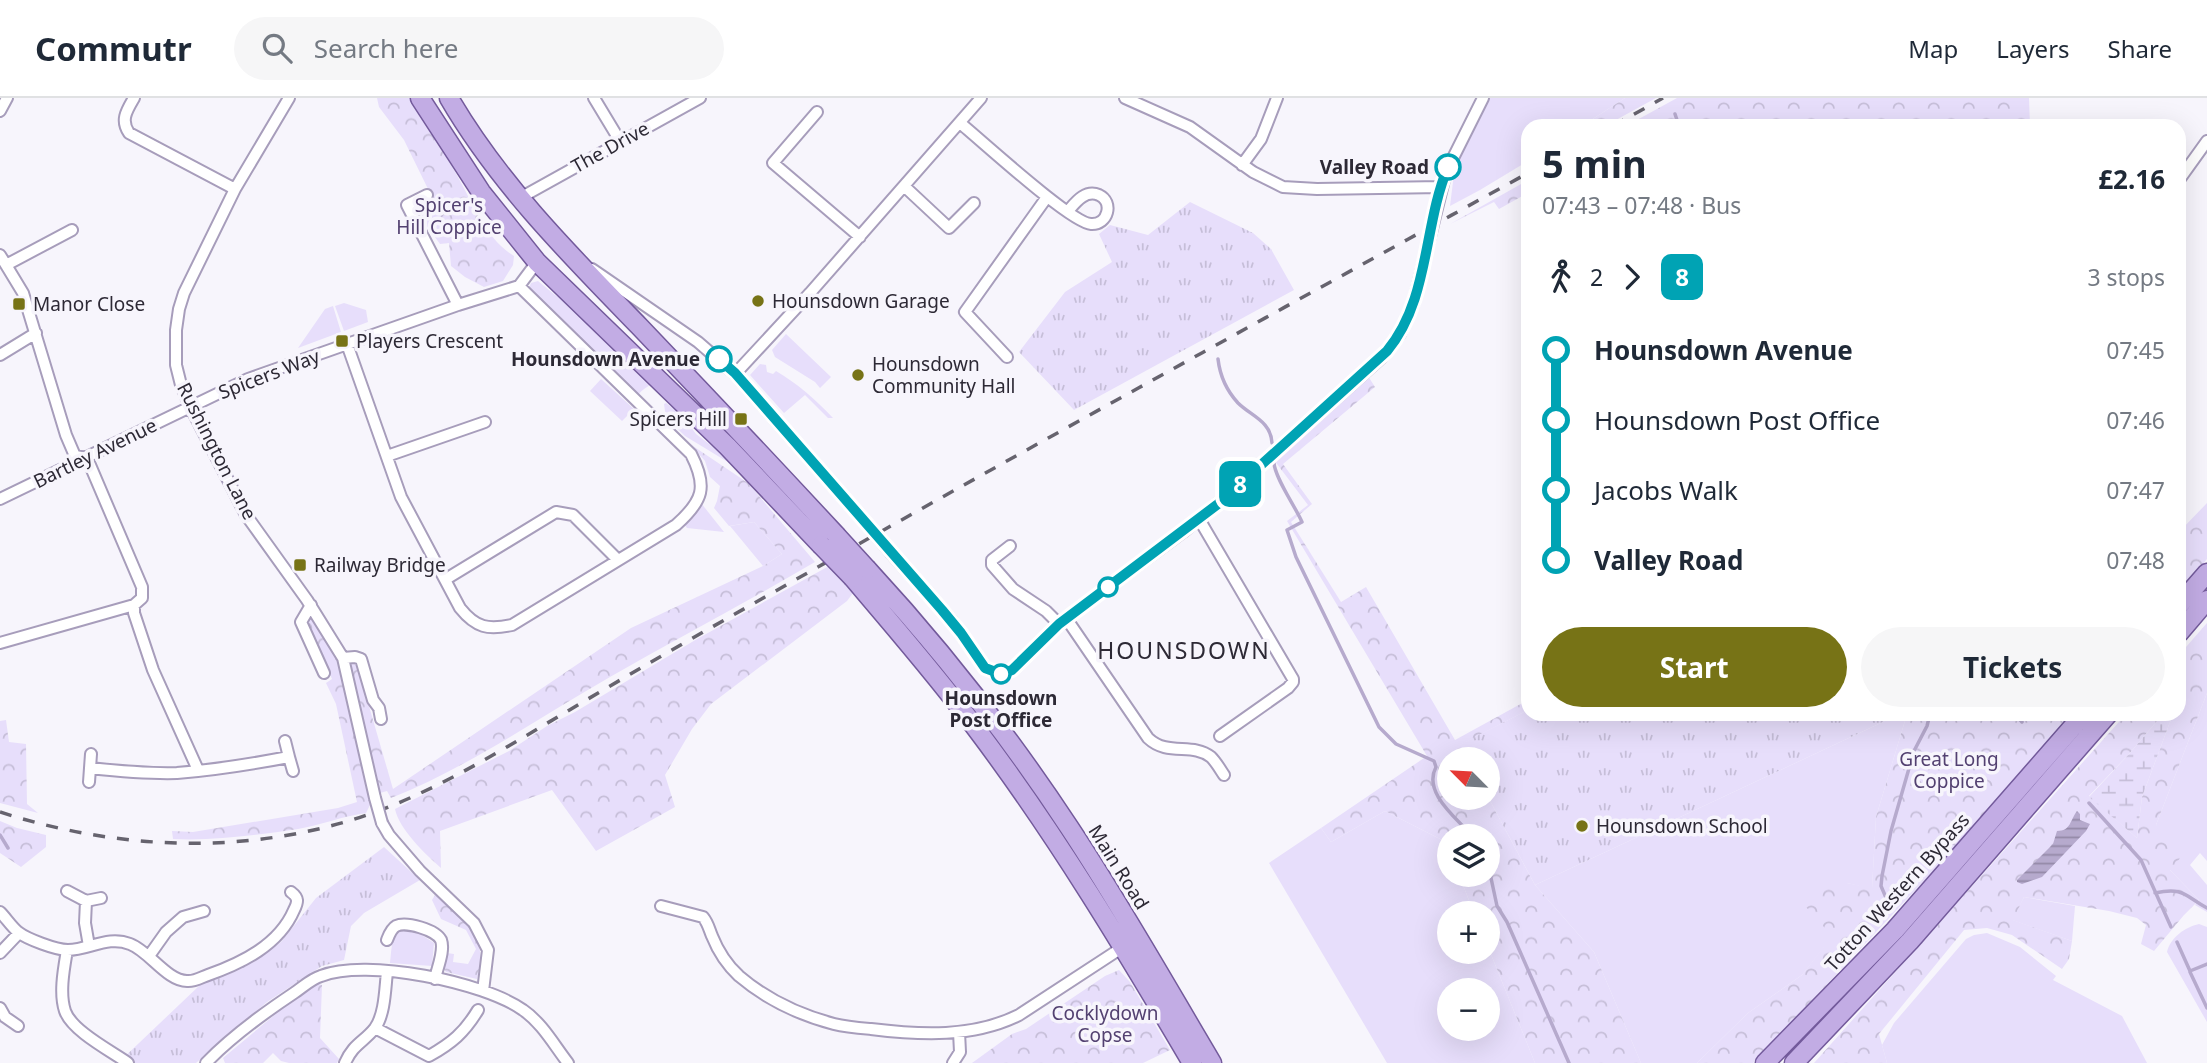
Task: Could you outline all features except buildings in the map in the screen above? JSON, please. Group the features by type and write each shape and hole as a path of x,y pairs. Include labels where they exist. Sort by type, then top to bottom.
{"main road":[{"path":"420,98 481,192 537,262 728,447 829,540"},
{"path":"449,98 470,134 520,198 860,573"},
{"name":"Main Road","path":"860,573 978,701 1024,762 1069,827 1212,1063"},
{"name":"Main Road","path":"860,573 1048,829 1192,1063"},
{"path":"2186,597 2207,573"},
{"path":"2186,625 2207,600"},
{"name":"Totton Western Bypass","path":"1765,1063 1895,930 2078,721"},
{"path":"1794,1063 1910,941 2102,721"}],"street":[{"path":"0,111 7,98"},
{"path":"134,98 124,118 124,127 129,133 235,189"},
{"name":"Rushington Lane","path":"289,98 235,189 178,309 176,365 190,406 246,515 310,605 343,659 382,823 420,871 474,923 488,950 483,991"},
{"path":"594,98 620,141"},
{"name":"The Drive","path":"520,198 700,98"},
{"path":"735,373 860,237 982,98"},
{"path":"1125,98 1190,127 1270,182 1295,188 1441,187"},
{"path":"1242,165 1261,139 1277,98"},
{"path":"567,251 657,312 735,373 952,621 985,668 1001,674 1021,663 1062,621 1199,519 1369,369 1394,343 1405,326 1413,305 1441,187 1453,155 1483,98"},
{"path":"817,112 773,163 860,237"},
{"path":"960,123 1047,197 1068,211"},
{"path":"2186,170 2207,141"},
{"path":"904,186 949,228 974,203"},
{"path":"427,195 407,205 458,305"},
{"path":"1007,357 965,312 1047,197"},
{"path":"72,230 3,260 23,293 66,435 75,456 87,458 142,587 141,601 134,613 153,670 198,770"},
{"path":"347,344 401,497 460,608 470,620 484,627 512,625 676,525 693,510 701,485 699,470 691,454 519,286 537,262"},
{"name":"Spicers Way","path":"190,406 248,379 519,286"},
{"path":"0,355 36,334"},
{"name":"Bartley Avenue","path":"0,499 190,406"},
{"path":"387,457 485,422"},
{"path":"446,579 556,512 573,515 618,559"},
{"path":"1199,519 1293,678 1288,688 1220,736"},
{"path":"1010,547 992,560 992,565 1013,589 1062,621 1148,738 1166,749 1191,750 1205,754 1214,760 1224,775"},
{"path":"0,643 141,601"},
{"path":"310,605 300,622 324,673"},
{"name":"Rushington Lane","path":"343,659 361,659 381,719"},
{"path":"285,741 293,771"},
{"path":"89,782 91,754"},
{"path":"90,768 174,773 237,767 289,757"},
{"path":"67,891 86,901 102,898"},
{"path":"0,912 19,933 38,942 67,950 115,940 132,944 173,977 187,981 225,969 276,938 290,919 298,901 292,892"},
{"path":"86,901 85,923 89,946"},
{"path":"661,906 703,917 729,966 769,998 842,1026 912,1034 959,1032 990,1026 1019,1015 1123,947"},
{"path":"149,956 166,932 183,917 204,911"},
{"path":"387,940 394,927 400,925 430,930 440,939 442,947 435,979"},
{"path":"0,953 19,933"},
{"path":"67,950 65,1011 73,1023 112,1058 128,1063"},
{"path":"206,1063 272,1008 318,977 349,969 435,979 483,991 520,1007 529,1014 568,1063"},
{"path":"345,1063 350,1051 374,1028 380,1014 387,972"},
{"path":"374,1028 429,1056 467,1029 478,1010"},
{"path":"2,1016 18,1026"},
{"path":"953,1063 960,1052 959,1032"}],"green space":[{"name":"Spicer's Hill Coppice","path":"377,98 410,98 488,231 514,256 513,265 503,281 484,287 451,266 449,243 440,244 421,218 430,193 404,140 379,107"},
{"path":"1488,98 1625,98 1593,119 1521,119 1521,165 1450,206 1454,174 1471,130"},
{"path":"1625,98 1656,98 1618,119 1593,119"},
{"path":"1677,98 2029,98 2030,119 1639,119"},
{"path":"1521,184 1521,197 1499,209 1494,202 1450,224"},
{"path":"1190,202 1253,233 1271,249 1294,290 1074,410 1019,352 1065,292 1112,262 1099,234 1110,225 1148,235"},
{"path":"538,281 567,301 653,382 638,396 532,294 529,288 531,283"},
{"path":"344,303 366,310 368,322 344,331 335,306"},
{"path":"333,306 341,332 298,348 325,309"},
{"path":"786,334 831,377 820,388 815,382 775,357 772,350"},
{"path":"760,364 766,365 767,372 773,374 776,371 792,381 833,418 828,418 805,395 784,413 750,375"},
{"path":"1368,376 1375,387 1283,464 1312,504 1291,522 1341,602 1366,587 1455,740 1521,704 1521,714 1460,745 1461,747 1437,747 1437,810 1495,810 1535,885 1594,952 1641,1063 1535,1063 1495,964 1500,964 1500,901 1469,901 1464,887 1500,887 1500,824 1437,824 1437,837 1385,811 1331,842 1321,828 1427,756 1287,521 1308,505 1274,460"},
{"path":"601,379 634,409 622,421 590,391"},
{"path":"666,403 683,416 696,434 736,467 685,436 666,418"},
{"path":"690,444 748,483 815,562 448,772 391,798 387,791 380,793 349,665 354,663 358,668 393,789 631,628 763,566 782,554 754,522 729,526 714,508 720,486 710,477 705,461"},
{"path":"701,503 724,532 687,528 684,524 694,515"},
{"path":"2207,503 2207,559 2186,584 2186,525"},
{"path":"754,522 782,554 763,566 730,526"},
{"path":"829,566 853,593 847,601 711,704 692,729 665,775 675,807 596,851 552,790 440,831 441,868 407,833 397,817 395,809 509,751 697,639"},
{"path":"313,614 337,660 370,805 366,813 267,833 173,839 172,831 193,832 338,808 357,802 336,704 326,683 332,679 306,621 309,615"},
{"path":"2207,623 2207,693 2156,825 2182,856 2170,870 2199,900 2154,951 2141,944 2146,925 2137,918 2024,897 2013,920 2072,941 2069,959 2062,969 2012,935 1987,928 1964,930 1879,1034 1887,1063 1814,1063 2120,721 2157,721 2089,796 2137,838 2142,797 2170,721 2186,721 2186,647"},
{"path":"2207,693 2207,861 2200,853 2190,865 2207,885 2207,912 2195,905 2199,900 2170,870 2156,825"},
{"name":"Hounsdown School","path":"1521,714 1521,721 1885,721 1535,885 1495,810 1500,810 1500,747 1459,745"},
{"path":"6,720 9,742 26,744 27,804 38,813 0,803 0,721"},
{"path":"1885,721 1905,721 1876,817 1872,889 1847,883 1833,936 1802,975 1748,1013 1697,1063 1641,1063 1594,952 1535,885"},
{"name":"Great Long Coppice","path":"1905,721 2067,721 1923,882 1753,1063 1697,1063 1748,1013 1802,975 1832,936 1806,907 1821,882 1872,888 1876,817"},
{"path":"2157,721 2170,721 2142,797 2137,838 2089,797"},
{"path":"1385,811 1437,837 1437,887 1464,887 1469,901 1437,901 1437,964 1495,964 1535,1063 1387,1063 1269,863 1321,828 1331,842"},
{"path":"0,821 46,835 46,847 21,867 0,853"},
{"path":"384,847 420,880 364,913 351,926 344,960 322,966 267,1002 196,1063 118,1063 200,985 255,959 281,942 316,898"},
{"path":"435,895 441,897 474,932 480,952 477,979 446,972 444,969 447,953 454,954 453,962 468,964 476,949 466,930 441,919 432,900"},
{"path":"2024,897 2075,906 2072,941 2012,920"},
{"path":"2199,924 2207,927 2207,1022 2167,952 2171,942 2179,934"},
{"path":"406,929 416,931 434,943 432,966 390,963 394,938"},
{"path":"1987,933 2020,947 2056,976 2053,980 2122,1016 2147,1063 1887,1063 1882,1045 1894,1023 1966,939"},
{"name":"Cocklydown Copse","path":"1119,970 1130,982 1170,1050 1143,1063 972,1063 1012,1034 1026,1029 1105,976"},
{"path":"316,983 322,985 320,1038 339,1059 337,1063 289,1063 281,1061 273,1053 263,1063 225,1063 223,1058"}],"shaded area":[{"path":"2077,811 2080,820 2090,824 2086,831 2042,877 2022,884 2017,882 2053,844 2057,831 2068,827"}],"waterway":[{"path":"1675,114 1677,119"},
{"path":"1218,359 1222,377 1230,393 1264,424 1271,435 1272,443"},
{"path":"1274,463 1281,484 1302,522 1287,530 1296,557 1379,727 1396,744 1434,761 1434,786 1438,796 1461,824"},
{"path":"1887,900 1881,886 1891,831 1914,751 1928,721"},
{"path":"2089,803 2141,860 2171,927"},
{"path":"0,835 8,848"},
{"path":"1493,887 1497,906 1507,922 1569,1063"},
{"path":"2155,893 2178,892 2207,908"},
{"path":"2177,942 2190,971 2207,964"},
{"path":"2190,972 2207,1008"}],"railway":[{"path":"1626,119 1663,98"},
{"path":"0,812 42,824 128,840 215,843 302,833 345,822 403,801 486,759 854,547 1521,177"}],"bus line":[{"name":"8","path":"719,359 735,373 942,610 985,668 997,674 1007,673 1021,663 1059,624 1218,504 1369,369 1394,343 1405,326 1413,305 1448,167"}],"place":[{"name":"Valley Road","path":"1448,167"},
{"name":"Hounsdown Garage","path":"758,301"},
{"name":"Manor Close","path":"19,304"},
{"name":"Players Crescent","path":"342,341"},
{"name":"Hounsdown Avenue","path":"719,359"},
{"name":"Hounsdown Community Hall","path":"858,375"},
{"name":"Spicers Hill","path":"741,419"},
{"name":"Railway Bridge","path":"300,565"},
{"name":"Hounsdown Post Office","path":"1001,674"},
{"name":"Hounsdown School","path":"1582,826"}],"district":[{"name":"HOUNSDOWN","path":"1184,651"}]}
